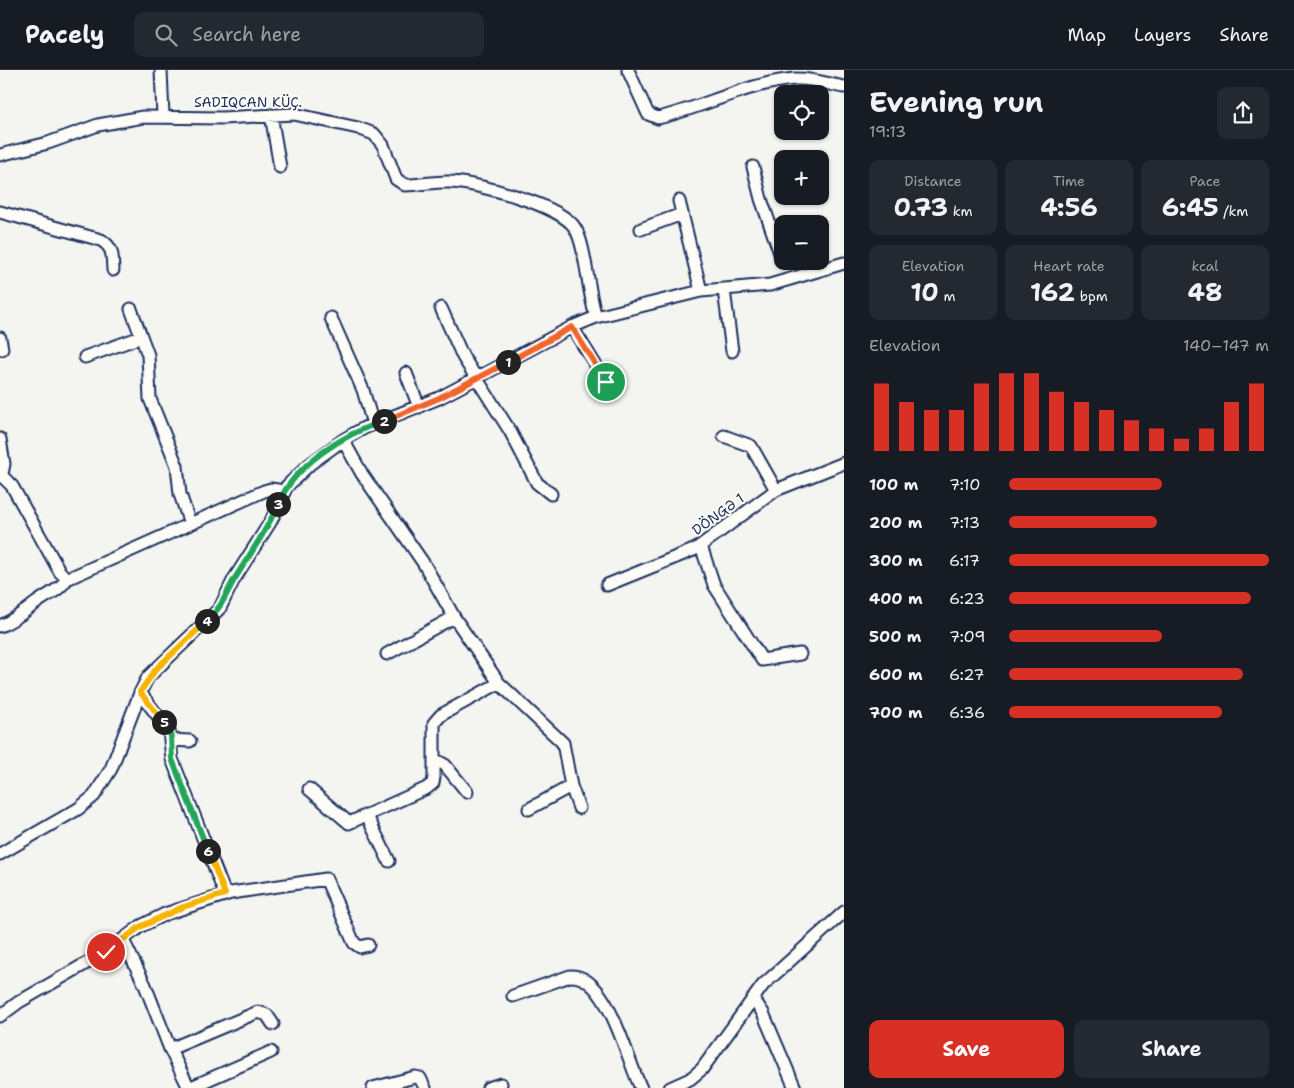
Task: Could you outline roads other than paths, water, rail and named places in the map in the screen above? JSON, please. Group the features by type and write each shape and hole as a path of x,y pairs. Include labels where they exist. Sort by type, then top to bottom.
{"street":[{"path":"161,70 163,116"},
{"path":"628,70 648,114 658,118 760,86 818,75 844,87"},
{"path":"271,115 280,167"},
{"path":"1,152 48,143 98,125 163,116 223,118 271,115 312,117 374,134 383,145 396,179 405,185 439,181 468,184 518,198 561,215 574,227 578,235 589,294 596,317"},
{"path":"753,167 761,198 774,235"},
{"path":"679,201 701,291"},
{"path":"0,212 101,240 110,245 112,249 113,270"},
{"path":"641,229 682,214"},
{"path":"0,854 78,809 94,796 111,769 140,692 156,669 220,608 234,579 271,521 284,491 310,464 343,440 373,424 419,407 477,379 572,327 596,317 701,291 761,286 790,280 844,263"},
{"path":"786,270 790,280"},
{"path":"724,290 732,351"},
{"path":"441,308 454,340 510,431 537,483 551,494"},
{"path":"131,309 149,363 149,394 177,466 180,494 190,524"},
{"path":"331,318 363,390 373,424"},
{"path":"572,327 606,382"},
{"path":"85,357 141,337"},
{"path":"406,373 419,407"},
{"path":"724,436 751,446 776,490"},
{"path":"0,438 4,464 1,474 12,486 60,572 67,579"},
{"path":"343,440 362,474 424,564 454,617 499,683 563,743 571,786 579,808"},
{"name":"DÖNGƏ 1","path":"607,585 701,546 776,490 844,463"},
{"path":"0,626 19,618 39,601 56,591 67,579 264,491 271,489 284,491"},
{"path":"701,546 717,591 762,660 800,654"},
{"path":"387,654 454,617"},
{"path":"308,789 345,822 353,823 427,788 433,782 434,723 442,715 492,689 499,683"},
{"path":"140,692 169,730 172,759 225,894"},
{"path":"170,740 190,741"},
{"path":"434,759 445,765 466,792"},
{"path":"529,809 571,786"},
{"path":"367,816 389,861"},
{"path":"0,1016 19,1002 106,952 141,926 165,914 225,894 326,879 354,942 360,947 368,945"},
{"path":"670,1088 690,1079 702,1069 753,998 770,978 844,912"},
{"path":"123,940 145,985 170,1049 189,1088 271,1052"},
{"path":"514,996 570,976 579,976 588,982 599,992 615,1022 641,1088"},
{"path":"753,998 763,1013 795,1088"},
{"path":"170,1049 258,1012 267,1015 273,1024"},
{"path":"373,1088 415,1077 420,1078 424,1088"},
{"path":"488,1088 501,1084"}]}
